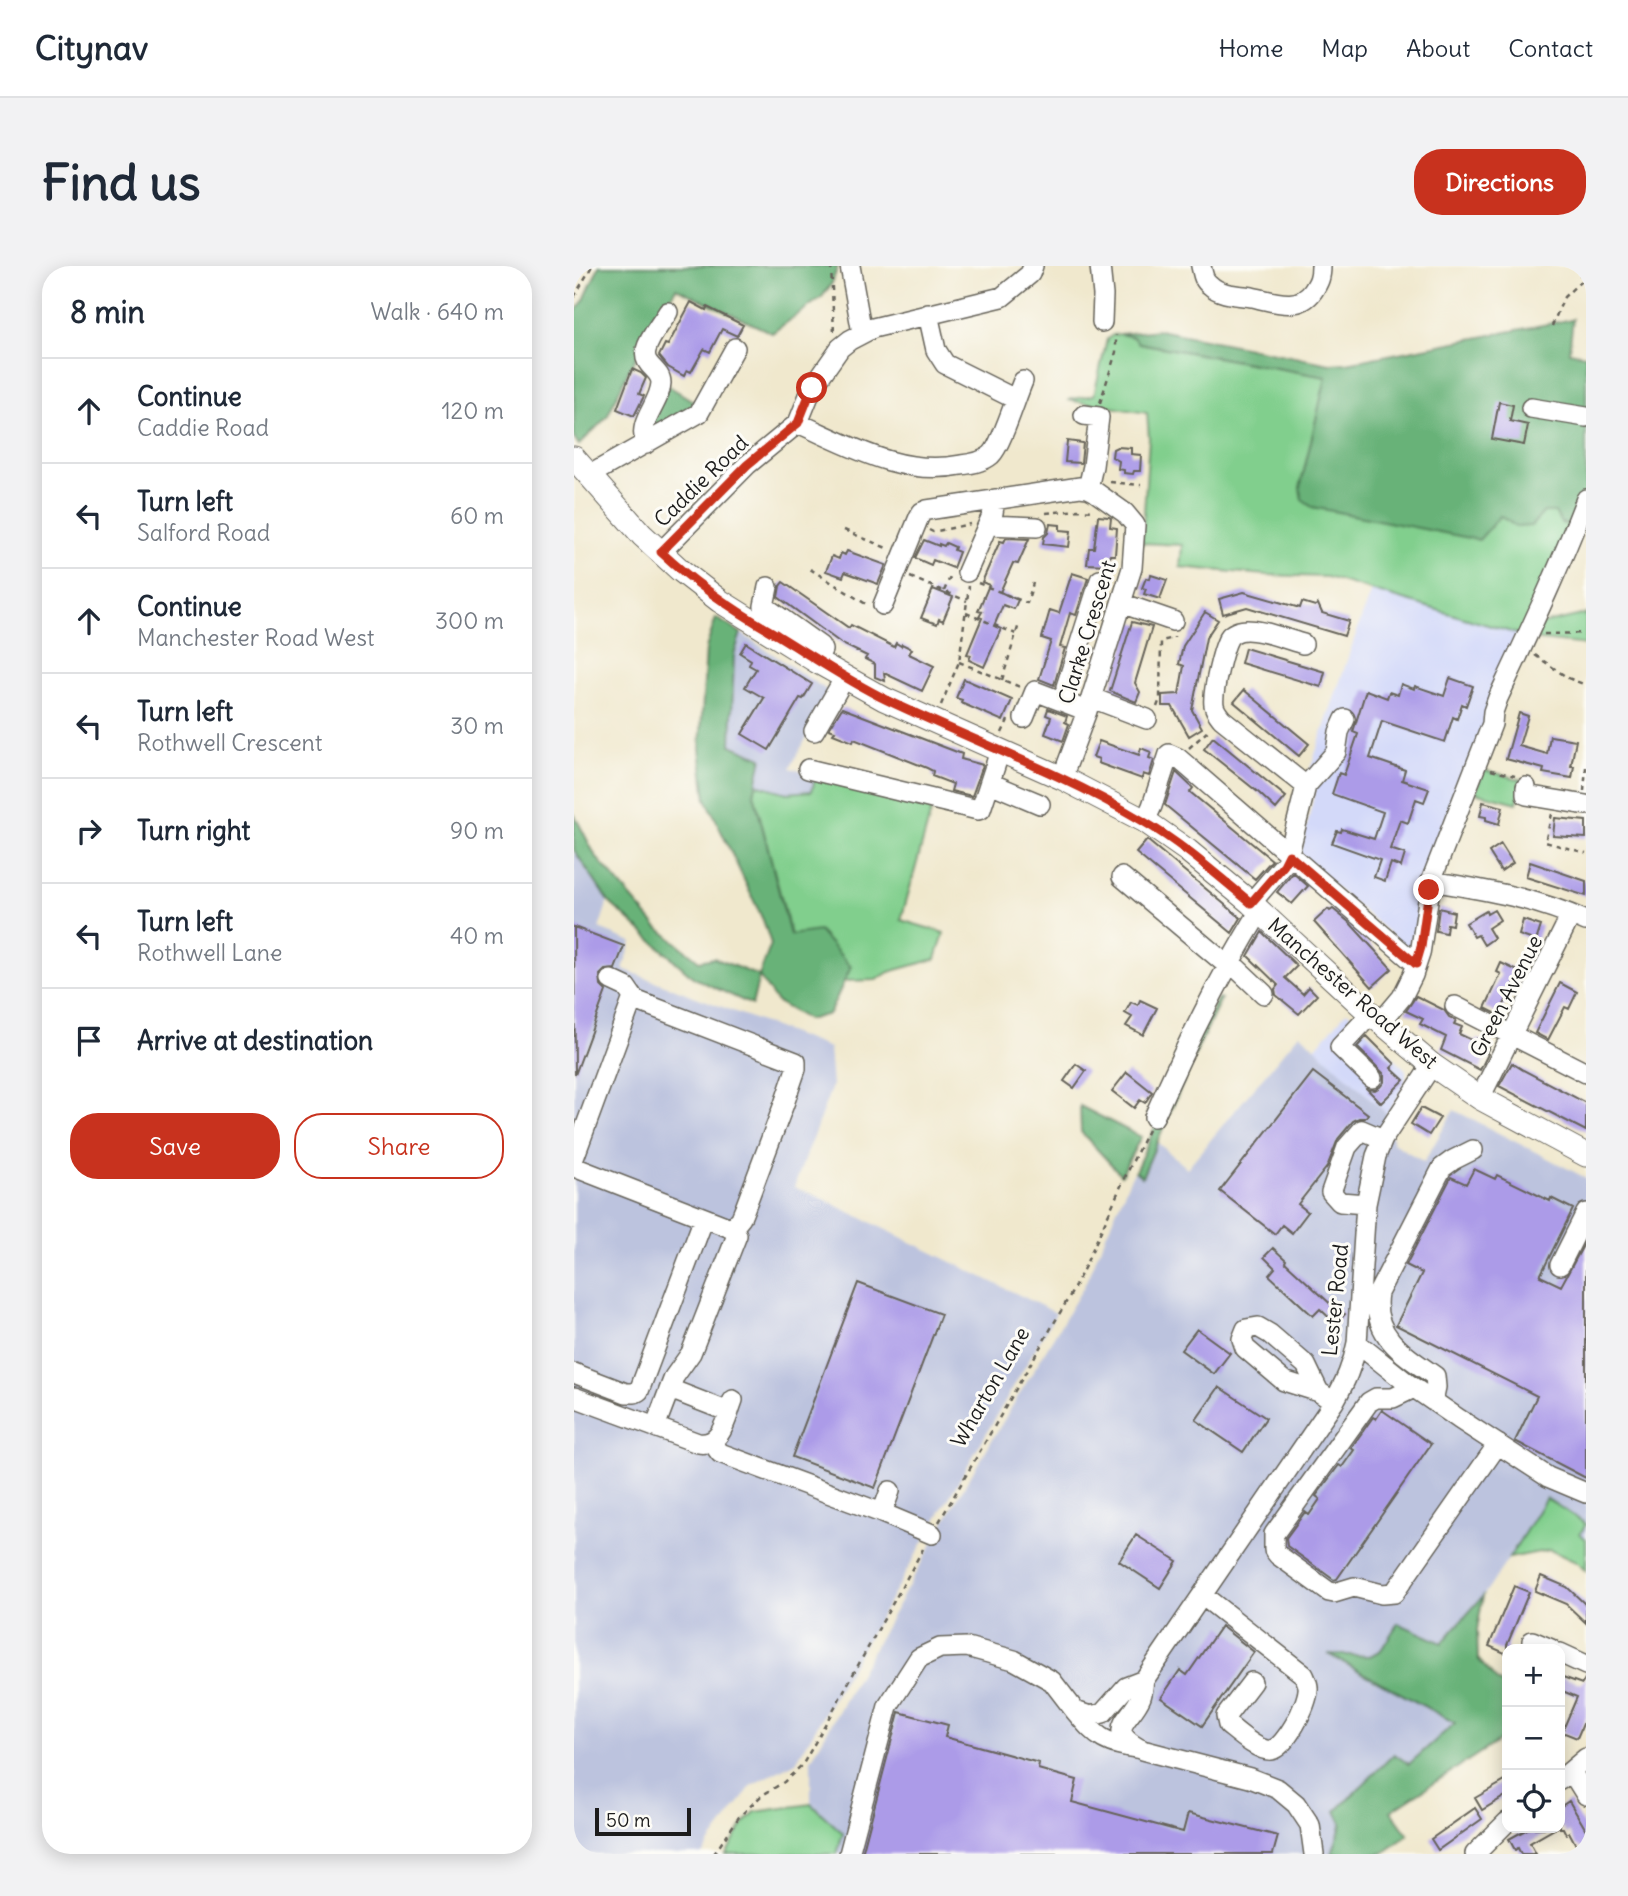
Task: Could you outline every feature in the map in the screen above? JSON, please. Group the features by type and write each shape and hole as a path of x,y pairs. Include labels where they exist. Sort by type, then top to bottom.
{"main road":[{"name":"Manchester Road West","path":"581,467 642,535 680,570 720,601 816,661 884,699 1062,778 1144,821 1188,851 1255,907 1376,1018 1432,1065 1480,1098 1586,1155"}],"street":[{"path":"850,266 862,333"},
{"name":"Caddie Road","path":"661,552 747,465 798,423 812,388 840,348 850,340 873,328 1002,297 1030,274 1033,266"},
{"path":"1100,266 1109,328"},
{"path":"1201,266 1203,278 1212,288 1286,303 1299,303 1310,295 1321,278 1321,266"},
{"path":"646,444 644,429 661,382 658,373 646,359 646,351 668,312"},
{"path":"798,423 875,457 901,465 924,468 956,467 991,455 999,444 1019,390 945,364 936,350 928,314"},
{"path":"581,467 646,444 699,413 735,348"},
{"path":"1531,408 1586,417"},
{"path":"1089,483 1100,417 1091,416"},
{"path":"883,605 922,512 1080,487 1089,483"},
{"path":"1089,483 1125,513"},
{"path":"967,575 990,522 995,499"},
{"path":"1372,1079 1340,1046 1402,997 1421,947 1431,881 1492,724 1498,698 1568,545 1586,499"},
{"name":"Clarke Crescent","path":"1062,778 1089,704 1132,568 1135,526 1125,513"},
{"path":"990,522 1039,520"},
{"path":"1066,687 1100,580"},
{"path":"768,587 764,606 820,646 822,650 816,661"},
{"path":"1121,603 1173,621"},
{"path":"1303,644 1243,629 1231,635 1225,646 1214,696 1215,709 1222,719 1306,786"},
{"path":"1083,634 1109,642"},
{"path":"814,732 845,677"},
{"path":"1024,718 1035,691 1147,719"},
{"path":"1154,1118 1255,907 1289,855 1306,786 1336,752 1339,732 1345,719"},
{"path":"808,769 982,810 1000,751"},
{"path":"1144,821 1174,756 1415,968"},
{"path":"990,783 1040,804"},
{"path":"1526,787 1526,795 1585,805"},
{"path":"1122,877 1264,994"},
{"path":"1431,881 1510,895 1554,907 1579,918"},
{"name":"Green Avenue","path":"1480,1098 1512,1035 1579,918"},
{"path":"611,980 626,987 635,1000 796,1062 784,1104 745,1208 732,1229"},
{"path":"574,1158 631,1003 635,1000"},
{"path":"1455,1006 1586,1073"},
{"name":"Lester Road","path":"1144,1680 1202,1595 1327,1397 1348,1377 1357,1343 1366,1204 1371,1174 1383,1139 1432,1065"},
{"path":"1366,1204 1340,1202 1331,1192 1347,1147 1362,1130 1383,1139"},
{"path":"1433,1401 1435,1376 1398,1349 1382,1330 1377,1316 1378,1293 1442,1168 1473,1150"},
{"path":"574,1167 736,1232 737,1238 691,1353 678,1370 655,1427"},
{"path":"1560,1265 1586,1213"},
{"path":"574,1373 626,1393 639,1391 704,1218"},
{"path":"1357,1343 1414,1388 1548,1477 1586,1493"},
{"path":"1414,1388 1394,1398 1376,1398 1368,1402 1275,1534 1274,1550 1278,1555 1329,1592 1354,1587 1382,1594 1394,1593 1498,1444"},
{"path":"575,1399 698,1443 712,1442 719,1435 731,1406 670,1389"},
{"path":"712,1442 720,1453 932,1534"},
{"path":"882,1513 890,1491"},
{"path":"1202,1595 1304,1675 1309,1687 1306,1704 1283,1742 1272,1750 1261,1749 1228,1725 1226,1716 1252,1682"},
{"path":"1532,1641 1539,1644"},
{"path":"849,1854 888,1706 919,1658 940,1648 967,1647 1014,1660 1052,1681 1089,1728 1114,1745 1250,1778 1278,1790 1296,1804 1310,1825 1314,1854"},
{"path":"1565,1655 1586,1665"},
{"path":"1076,1711 1090,1716 1103,1713 1126,1687 1144,1680 1142,1696 1122,1724 1128,1742 1142,1750"},
{"path":"1572,1770 1586,1795"},
{"path":"1481,1852 1502,1828"}],"path":[{"path":"574,297 592,266"},
{"path":"831,266 835,344 840,348"},
{"path":"1552,326 1564,296 1581,281 1579,266"},
{"path":"1091,416 1116,352 1109,328"},
{"path":"1089,483 1141,485"},
{"path":"1039,520 1078,510 1125,513"},
{"path":"916,524 933,532 990,522"},
{"path":"844,530 967,601"},
{"path":"810,569 878,612 883,605"},
{"path":"935,721 959,662 966,613 967,575 1027,603 1033,583"},
{"path":"966,613 1016,634"},
{"path":"1147,719 1153,717 1160,699 1161,641 1174,638 1177,627 1173,621"},
{"path":"1002,680 1019,624"},
{"path":"1586,633 1526,638 1558,672 1586,685"},
{"path":"959,662 1035,692"},
{"path":"1174,756 1222,719"},
{"path":"1476,766 1528,780 1526,787"},
{"path":"1585,805 1586,767"},
{"path":"1555,800 1545,842 1586,853"},
{"name":"Wharton Lane","path":"713,1854 739,1817 761,1796 784,1782 803,1764 1072,1292 1154,1118"}],"shaded area":[{"path":"1371,590 1521,635 1428,862 1414,954 1300,857 1317,782 1308,775"},
{"path":"741,633 831,693 790,768 816,775 812,791 787,793 756,784 761,758 731,745 733,655"},
{"path":"574,850 608,901 599,929 632,942 623,969 829,1048 832,1086 794,1187 1056,1313 796,1762 752,1785 702,1854 574,1854"},
{"path":"1347,1011 1406,1070 1406,1083 1387,1114 1315,1048"},
{"path":"1300,1033 1387,1114 1393,1143 1424,1162 1454,1110 1586,1178 1586,1539 1579,1534 1585,1525 1545,1498 1483,1596 1441,1643 1398,1623 1381,1650 1370,1656 1330,1654 1456,1723 1409,1764 1394,1754 1336,1811 1342,1823 1332,1854 837,1854 843,1833 811,1804 811,1760 964,1487 1084,1286 1130,1179 1135,1171 1143,1177 1157,1142 1187,1168"}],"green space":[{"path":"599,266 838,266 832,283 822,297 772,333 676,288 629,370 607,417 579,445 574,438 574,313 584,300"},
{"path":"1573,319 1569,352 1586,355 1586,512 1571,526 1561,523 1555,512 1544,512 1531,526 1517,527 1500,516 1479,540 1312,507 1302,500 1300,488 1326,377 1139,343 1133,337 1120,334 1159,330 1330,364 1347,363"},
{"path":"1120,334 1133,337 1139,343 1326,377 1300,488 1500,516 1517,527 1544,512 1556,512 1571,526 1521,635 1327,577 1265,575 1180,567 1182,545 1142,543 1149,438 1147,413 1068,400 1094,395 1107,339"},
{"path":"667,385 698,404 639,444"},
{"path":"1586,614 1586,645 1531,639 1537,625"},
{"path":"716,618 741,633 734,655 731,745 762,758 754,794 790,935 819,931 851,967 829,1014 808,1020 777,1002 759,977 752,1005 694,978 608,901 574,850 574,814 596,857 656,926 699,961 714,958 759,976 771,944 763,920 706,799 700,749 706,648"},
{"path":"1484,770 1523,780 1517,803 1475,792"},
{"path":"816,775 933,805 901,920 944,933 936,959 889,972 876,980 844,981 851,966 791,935 754,794 756,784 787,793 812,791"},
{"path":"1218,998 1221,999 1142,1177 1135,1171"},
{"path":"1080,1106 1141,1137 1121,1175 1081,1132"},
{"path":"1546,1498 1586,1524 1580,1534 1586,1539 1586,1571 1576,1562 1550,1550 1509,1558"},
{"path":"1483,1596 1477,1630 1478,1659 1502,1684 1502,1738 1391,1811 1408,1835 1385,1852 1332,1854 1342,1823 1336,1811 1394,1754 1409,1764 1455,1723 1328,1654 1370,1656 1381,1650 1398,1623 1442,1643"},
{"path":"811,1804 843,1833 837,1854 726,1854 742,1826 755,1812"}],"building":[{"path":"691,302 743,325 737,336 722,329 710,352 704,349 691,372 687,370 684,376 668,367 659,356 665,344 668,345"},
{"path":"632,369 646,378 639,394 644,396 634,416 617,409"},
{"path":"1499,402 1513,405 1510,421 1528,425 1524,445 1492,439"},
{"path":"1067,441 1083,443 1081,463 1065,462"},
{"path":"1131,448 1131,454 1141,455 1140,471 1134,471 1133,474 1118,469 1119,461 1112,457 1113,449"},
{"path":"1098,516 1111,518 1110,527 1117,528 1115,555 1110,555 1107,565 1087,564 1089,548 1094,548"},
{"path":"1050,524 1060,525 1060,530 1071,531 1069,547 1043,544"},
{"path":"1006,538 1029,539 1018,564 1013,563 1000,592 1018,600 1014,609 1003,605 994,626 1001,629 984,667 969,660 971,655 967,654 982,618 979,617 982,612 978,611 989,585 982,582 1000,541 1004,542"},
{"path":"924,540 939,546 946,543 955,547 954,550 959,552 953,568 933,560 931,565 915,558"},
{"path":"847,551 886,565 878,584 845,572 843,577 826,571 832,556 839,559 841,553 845,555"},
{"path":"1072,573 1088,578 1076,615 1070,613 1060,647 1065,648 1054,685 1039,679 1051,641 1042,638 1050,610 1059,613"},
{"path":"1151,575 1167,580 1160,599 1144,594 1146,589 1142,588 1146,578 1150,579"},
{"path":"783,582 849,628 851,625 894,647 896,643 901,646 902,644 912,649 909,654 934,666 922,691 884,673 885,681 875,677 875,664 865,659 867,656 842,644 778,597"},
{"path":"933,589 953,597 943,621 939,619 937,624 921,618"},
{"path":"1244,592 1300,608 1302,602 1315,606 1318,604 1322,613 1349,621 1344,636 1247,607 1223,614 1219,599"},
{"path":"1205,612 1218,620 1206,638 1192,710 1202,728 1189,736 1172,706 1162,706 1162,695 1179,694 1184,666 1179,664 1183,646"},
{"path":"1132,622 1152,627 1135,683 1140,692 1136,702 1110,691"},
{"path":"746,643 812,684 803,699 800,698 769,750 742,734 764,698 745,687 756,669 749,665 751,660 740,653"},
{"path":"1245,648 1325,672 1321,687 1241,663"},
{"path":"1450,678 1473,686 1466,706 1462,704 1457,719 1453,717 1445,742 1382,721 1370,758 1405,770 1402,780 1429,789 1424,802 1416,799 1408,823 1400,820 1390,849 1405,854 1401,867 1391,863 1385,881 1374,877 1380,860 1332,843 1337,831 1341,832 1342,829 1374,839 1383,812 1332,794 1339,773 1344,775 1358,734 1353,732 1366,690 1387,698 1389,692 1398,695 1401,684 1444,696"},
{"path":"964,679 1012,700 1003,721 961,703 962,700 956,698"},
{"path":"1244,690 1309,744 1299,756 1234,702"},
{"path":"842,708 962,754 961,759 983,765 972,796 951,791 953,784 932,776 933,771 927,768 854,739 853,742 833,734 835,731 829,729"},
{"path":"1048,709 1067,716 1065,722 1069,724 1063,741 1045,734 1051,717 1046,715"},
{"path":"1519,713 1528,716 1519,746 1547,754 1550,736 1576,740 1571,766 1574,766 1572,778 1543,773 1544,769 1506,759"},
{"path":"1213,737 1286,797 1276,809 1204,749"},
{"path":"1099,741 1139,755 1141,748 1151,752 1149,758 1154,760 1149,776 1143,774 1142,779 1098,763 1099,759 1093,757"},
{"path":"1176,772 1193,788 1190,792 1272,860 1255,879 1165,805"},
{"path":"1483,802 1503,807 1499,824 1480,816"},
{"path":"1555,818 1586,821 1586,838 1553,836"},
{"path":"1147,840 1241,918 1232,933 1136,853"},
{"path":"1501,844 1513,863 1501,871 1489,852"},
{"path":"1530,862 1586,881 1586,896 1526,877"},
{"path":"1293,873 1308,886 1292,904 1277,892"},
{"path":"1439,908 1454,912 1452,925 1447,924 1446,933 1436,931"},
{"path":"1328,909 1333,909 1350,923 1392,969 1372,987 1314,922"},
{"path":"1494,910 1500,920 1488,928 1494,938 1484,945 1478,935 1474,937 1466,923 1486,911 1487,914"},
{"path":"1523,920 1541,926 1536,941 1519,935"},
{"path":"574,927 624,946 615,969 605,970 600,975 601,986 606,991 575,1075"},
{"path":"1262,932 1297,966 1285,978 1303,994 1309,987 1317,995 1299,1014 1276,995 1275,989 1278,985 1248,956"},
{"path":"1501,963 1520,972 1499,1015 1485,1008 1501,974 1497,972"},
{"path":"1560,983 1577,992 1569,1009 1565,1007 1548,1040 1535,1033"},
{"path":"1416,996 1444,1010 1449,1017 1456,1020 1454,1024 1462,1027 1459,1034 1490,1045 1480,1070 1441,1050 1446,1037 1420,1024 1423,1019 1406,1011"},
{"path":"1140,1000 1157,1008 1143,1035 1126,1026 1132,1017 1125,1013 1131,1002 1138,1005"},
{"path":"1367,1036 1395,1064 1391,1068 1404,1080 1381,1103 1367,1089 1375,1090 1380,1087 1384,1082 1384,1074 1357,1047"},
{"path":"1512,1063 1586,1103 1586,1131 1499,1086"},
{"path":"1076,1064 1086,1071 1074,1088 1064,1081"},
{"path":"1127,1072 1152,1092 1145,1103 1140,1100 1134,1108 1112,1091"},
{"path":"1313,1072 1368,1114 1365,1118 1353,1121 1338,1139 1327,1167 1298,1204 1308,1212 1292,1233 1282,1225 1275,1234 1220,1191"},
{"path":"1421,1108 1440,1118 1429,1135 1411,1124"},
{"path":"1474,1169 1495,1179 1497,1175 1573,1209 1540,1276 1561,1286 1586,1240 1586,1478 1515,1441 1537,1396 1396,1325 1422,1273 1406,1265 1451,1177 1466,1184"},
{"path":"1273,1248 1336,1309 1345,1314 1336,1324 1320,1309 1313,1316 1269,1275 1275,1268 1264,1257"},
{"path":"858,1283 941,1314 875,1488 792,1457"},
{"path":"1197,1329 1230,1353 1214,1374 1181,1350"},
{"path":"1219,1387 1266,1418 1243,1452 1196,1420"},
{"path":"1382,1410 1431,1444 1334,1580 1287,1546 1286,1538 1305,1512 1309,1515 1320,1499 1316,1496 1339,1465 1342,1467 1354,1450 1351,1448 1373,1417 1376,1419"},
{"path":"1136,1535 1177,1561 1160,1588 1119,1561"},
{"path":"1541,1576 1567,1587 1586,1605 1586,1623 1566,1604 1535,1591"},
{"path":"1514,1586 1529,1592 1507,1644 1502,1644 1502,1652 1489,1646"},
{"path":"1221,1626 1254,1652 1202,1726 1161,1698 1180,1670 1187,1675"},
{"path":"1586,1677 1586,1717 1577,1738 1565,1733 1565,1725 1577,1697 1565,1692 1565,1678 1582,1684"},
{"path":"899,1712 948,1725 945,1737 1039,1763 1038,1769 1077,1780 1072,1802 1183,1832 1188,1813 1278,1836 1273,1854 862,1854"},
{"path":"1502,1783 1502,1798 1482,1810 1475,1798"},
{"path":"1569,1801 1586,1830 1586,1850 1576,1845 1569,1832 1565,1832 1565,1804"},
{"path":"1475,1808 1482,1819 1438,1850 1431,1839"},
{"path":"1520,1833 1547,1833 1530,1843 1536,1854 1521,1854 1518,1848 1515,1850 1509,1839"}],"route":[{"path":"812,388 798,423 747,465 661,552 680,570 720,601 816,661 884,699 1062,778 1144,821 1188,851 1251,903 1284,865 1289,855 1416,964 1429,890"}]}
